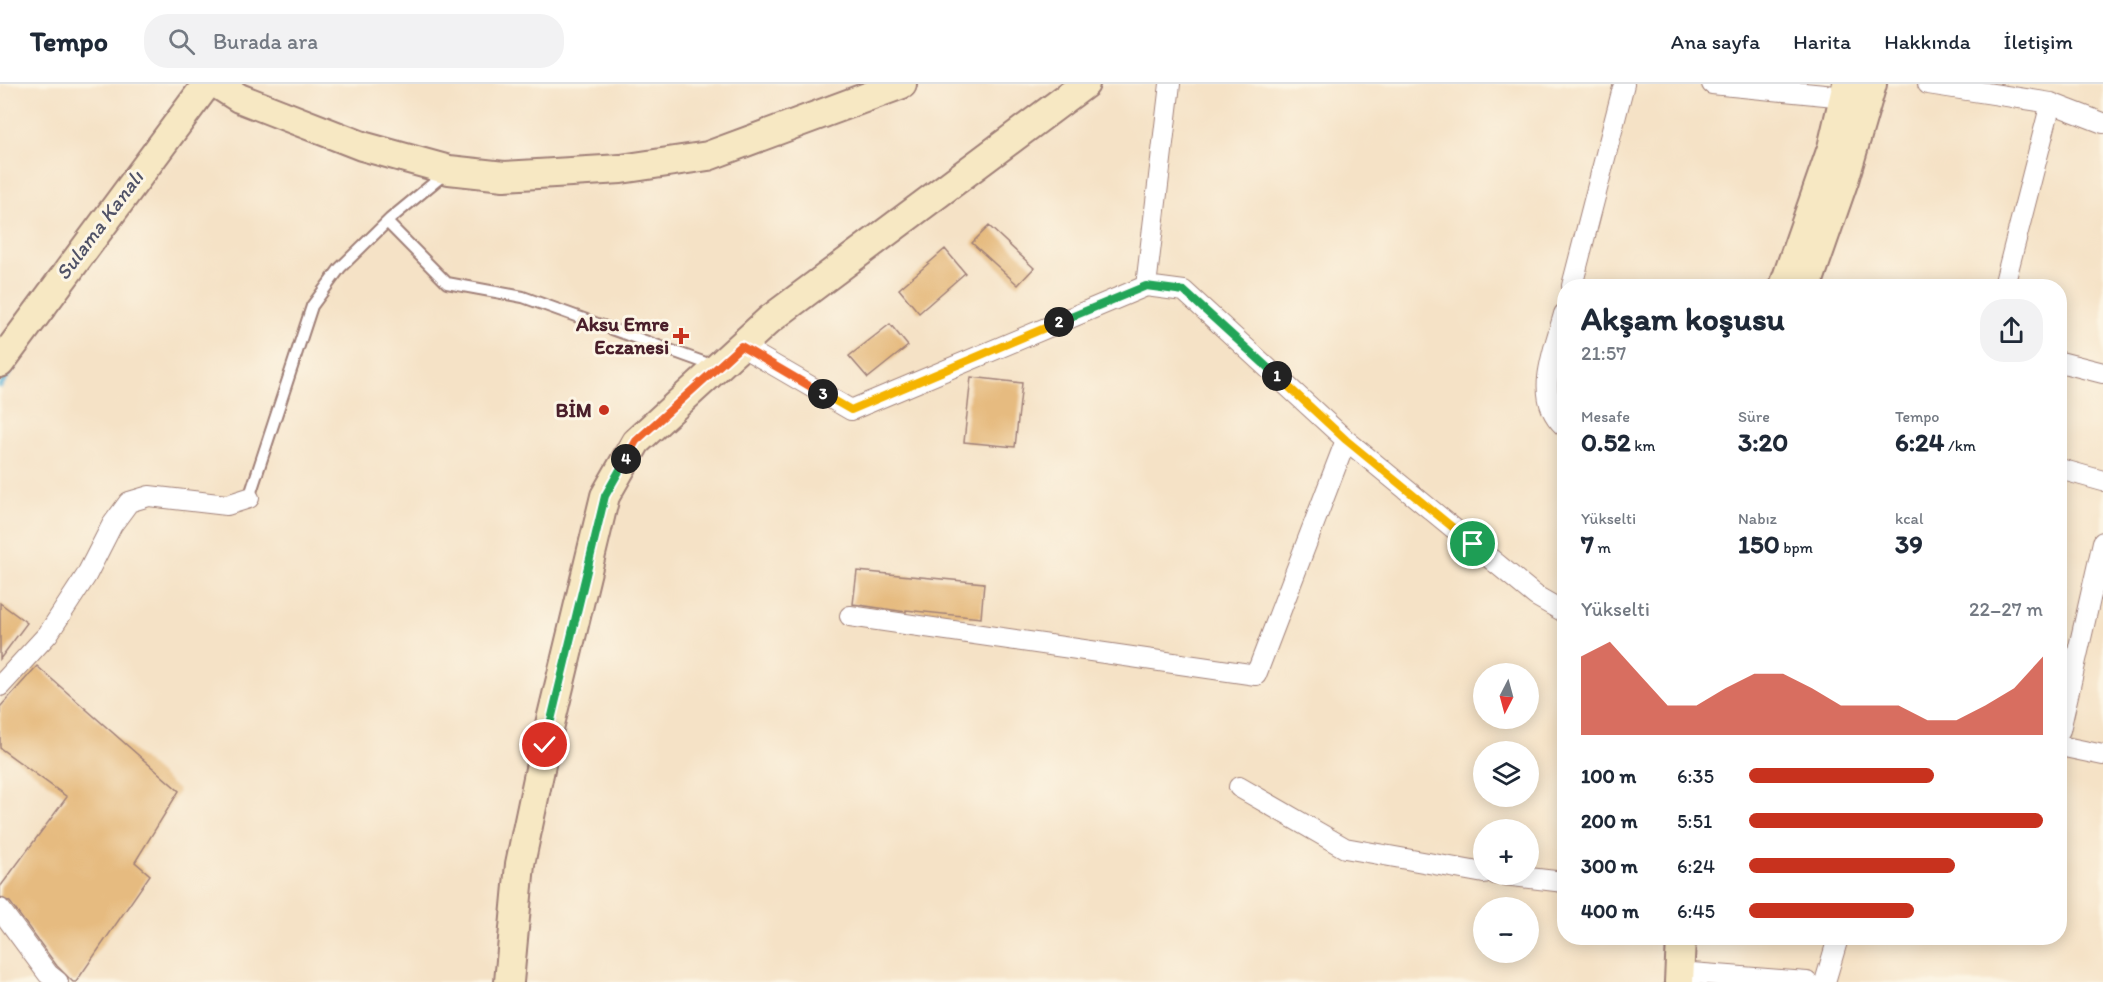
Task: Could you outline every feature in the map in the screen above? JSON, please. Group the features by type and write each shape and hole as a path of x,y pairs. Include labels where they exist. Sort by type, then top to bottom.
{"street":[{"path":"0,363 220,88 362,146 449,170 504,176 621,169 708,156 902,84"},
{"path":"509,982 520,864 545,745 605,496 636,441 769,321 1085,84"},
{"path":"1146,286 1170,84"},
{"path":"1574,279 1624,84"},
{"path":"1712,84 1846,91 1832,147 1786,279"},
{"path":"1809,279 1844,180 1872,84"},
{"path":"1928,84 2005,90 2051,103 2103,123"},
{"path":"2006,279 2051,103"},
{"path":"741,346 851,410 1146,286 1184,291 1346,440 1536,596 1557,608"},
{"path":"1557,342 1547,383 1550,404 1557,415"},
{"path":"2067,364 2103,373"},
{"path":"850,616 1256,675 1346,440"},
{"path":"2067,471 2103,481"},
{"path":"0,686 48,634 86,576 112,525 129,502 149,496 227,505 249,498"},
{"path":"2067,699 2103,542"},
{"path":"2067,747 2103,755"},
{"path":"1239,787 1345,848 1473,871"},
{"path":"1539,879 1557,881"},
{"path":"0,909 48,974 58,982"},
{"path":"1681,945 1679,977 1807,982"},
{"path":"1825,982 1836,945"}],"lane":[{"path":"249,498 312,306 340,268 387,222 449,170"},
{"path":"387,222 447,283 523,297 717,367"}],"building":[{"path":"989,226 1034,268 1018,285 972,243"},
{"path":"945,249 965,273 919,313 899,289"},
{"path":"890,324 908,346 868,378 849,356"},
{"path":"971,377 1022,383 1015,447 964,442"},
{"path":"857,571 984,583 981,618 906,610 906,612 853,604"},
{"path":"0,603 27,623 0,659"},
{"path":"37,666 179,791 135,862 150,875 76,982 73,982 57,966 10,902 0,897 0,887 67,797 0,748 0,707"}],"waterway":[{"name":"Sulama Kanalı","path":"0,386 13,368"}],"place":[{"name":"Aksu Emre Eczanesi","path":"681,336"},
{"name":"BİM","path":"604,410"}],"route":[{"path":"545,745 605,496 636,441 741,346 851,410 1146,286 1184,291 1346,440 1473,544"}]}
